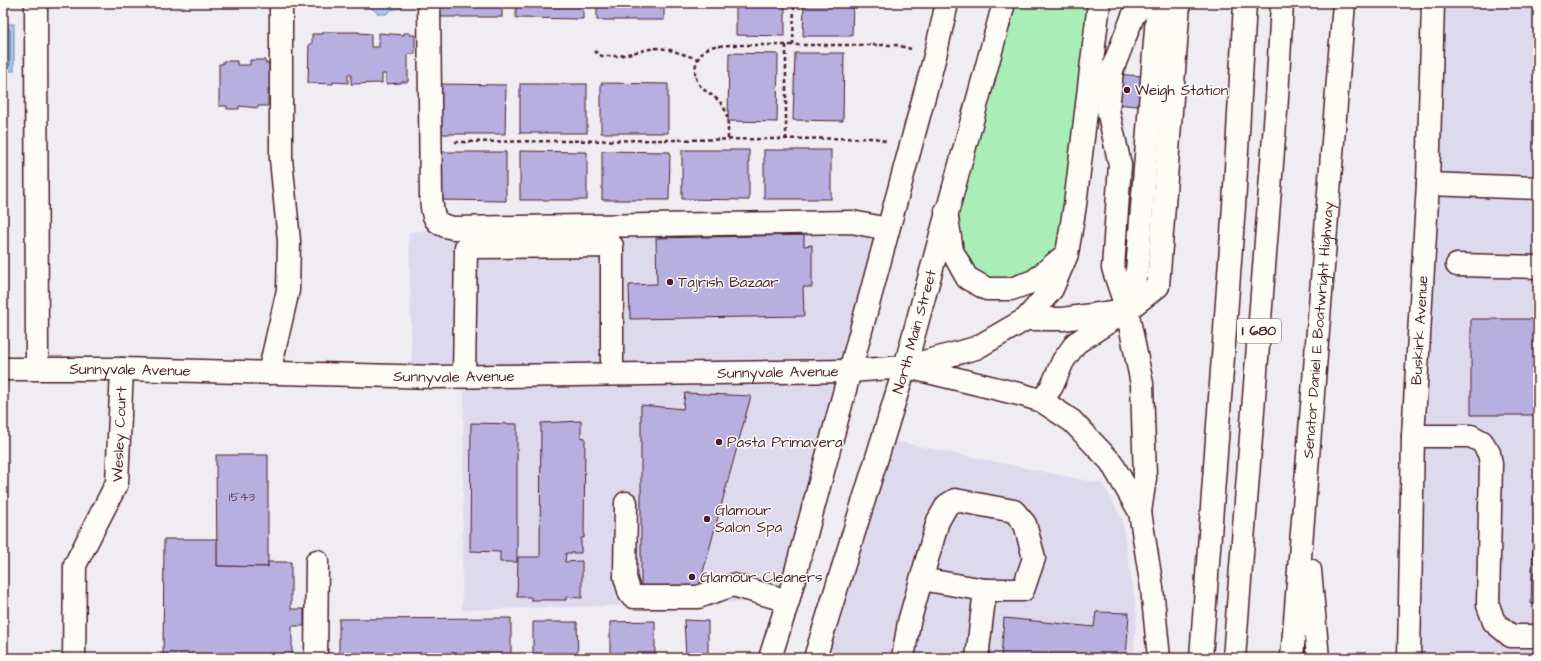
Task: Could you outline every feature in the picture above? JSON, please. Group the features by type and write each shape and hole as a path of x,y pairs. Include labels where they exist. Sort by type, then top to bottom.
{"main road":[{"path":"36,3 37,368"},
{"path":"269,373 288,290 289,241 281,159 281,3"},
{"path":"429,3 431,197 434,218 442,226 453,228 852,222 888,229"},
{"path":"770,658 788,601 935,56 947,3"},
{"name":"North Main Street","path":"815,658 905,367 946,211 1004,3"},
{"path":"905,367 976,348 1026,319 1052,289 1067,254 1075,205 1099,3"},
{"path":"1143,3 1133,16 1112,70 1108,110 1120,165 1114,268 1127,310 1142,384 1145,478 1140,512 1152,588 1159,658"},
{"path":"1127,310 1137,271 1158,3"},
{"path":"1042,401 1052,386 1063,361 1076,343 1127,310 1158,286 1179,3"},
{"name":"I 680","path":"1201,658 1233,222 1245,3"},
{"name":"I 680","path":"1234,658 1277,98 1282,3"},
{"name":"Senator Daniel E Boatwright Highway","path":"1292,658 1344,3"},
{"name":"Buskirk Avenue","path":"1409,658 1413,436 1428,184 1433,3"},
{"path":"1428,184 1538,188"},
{"path":"946,211 952,251 967,278 987,289 1011,289 1034,281 1067,254"},
{"path":"464,376 466,247 612,246 612,374"},
{"path":"1457,265 1538,267"},
{"path":"1026,319 1062,319 1127,310"},
{"path":"905,367 1042,401 1072,421 1111,462 1140,512"},
{"name":"Sunnyvale Avenue","path":"3,369 122,369 464,376 850,371 905,367"},
{"name":"Wesley Court","path":"74,658 75,565 117,483 122,369"},
{"path":"1413,436 1471,436 1482,442 1488,452 1491,464 1488,605 1494,622 1511,636 1538,636"},
{"path":"903,658 909,622 921,579 938,521 947,505 955,500 1014,511 1025,524 1034,558 1022,590 985,590 921,579"},
{"path":"626,503 625,577 630,594 634,597 698,597 733,585 788,601"},
{"path":"1304,507 1318,658"},
{"path":"316,658 317,561"},
{"path":"977,658 985,590"}],"path":[{"path":"794,3 794,45"},
{"path":"786,45 786,139"},
{"path":"728,139 726,114 723,106 696,80 694,72 698,59 705,51 714,46 896,46 935,56"},
{"path":"594,51 602,56 619,56 654,48 667,48 698,59"},
{"path":"431,143 875,138 910,147"}],"shaded area":[{"path":"1438,3 1538,3 1538,658 1409,658"},
{"path":"453,228 888,229 788,601 462,610 464,376 412,376 409,232"},
{"path":"884,439 1103,484 1122,519 1137,614 1133,658 815,658"}],"green space":[{"path":"1005,3 1099,3 1067,254 1034,281 967,278 946,211"}],"water":[{"path":"366,3 402,3 402,8 391,10 386,14 378,14"},
{"path":"3,24 14,24 14,71 3,71"}],"building":[{"path":"435,3 502,3 502,17 435,17"},
{"path":"516,3 583,3 583,19 516,18"},
{"path":"597,3 664,3 664,20 597,20"},
{"path":"736,3 785,3 785,36 736,35"},
{"path":"804,3 853,3 852,36 803,36"},
{"path":"323,32 359,32 371,34 371,47 379,47 379,33 404,35 404,33 410,33 410,35 415,35 415,54 408,54 408,82 386,84 386,74 382,74 382,83 351,84 351,74 348,74 348,83 308,83 309,44 312,44 312,34 323,34"},
{"path":"729,53 778,54 777,122 728,121"},
{"path":"795,53 844,53 843,121 793,120"},
{"path":"250,60 265,60 265,63 269,63 270,89 268,89 268,106 258,106 258,108 239,106 239,109 227,109 227,106 219,106 219,64 223,64 223,61 237,61 237,65 250,65"},
{"name":"Weigh Station","path":"1115,74 1141,76 1138,106 1113,104"},
{"path":"601,83 668,84 668,133 601,133"},
{"path":"439,84 506,85 505,134 438,134"},
{"path":"520,84 587,84 587,133 520,133"},
{"path":"682,150 749,150 749,200 682,199"},
{"path":"764,150 831,150 831,199 764,199"},
{"path":"520,151 587,152 587,200 520,200"},
{"path":"602,151 670,152 669,200 602,200"},
{"path":"439,152 506,152 506,201 438,200"},
{"path":"804,235 804,246 812,245 812,287 803,287 804,316 630,319 629,285 657,284 656,238"},
{"path":"1471,319 1538,319 1538,604 1531,604 1537,415 1471,415"},
{"path":"685,393 751,396 697,594 641,592 641,405 683,409"},
{"path":"581,421 581,437 585,438 584,538 581,538 581,553 566,553 565,562 582,561 582,598 566,597 566,600 531,600 531,597 517,597 518,557 540,557 541,423"},
{"path":"471,423 517,424 517,562 500,562 500,552 470,551"},
{"path":"216,455 268,455 268,567 217,566"},
{"path":"164,539 217,539 217,566 268,567 268,562 291,562 291,609 304,609 304,626 292,626 292,658 163,658"},
{"path":"1096,612 1129,613 1126,658 1001,658 1004,618 1094,627"},
{"path":"511,618 511,658 339,658 339,619"},
{"path":"684,620 708,621 708,658 686,658"},
{"path":"655,621 655,658 610,658 610,622"},
{"path":"533,622 577,622 578,658 533,658"}],"place":[{"name":"Weigh Station","path":"1127,90"},
{"name":"Tajrish Bazaar","path":"670,282"},
{"name":"Pasta Primavera","path":"719,442"},
{"name":"Glamour Salon Spa","path":"707,519"},
{"name":"Glamour Cleaners","path":"692,577"}]}
